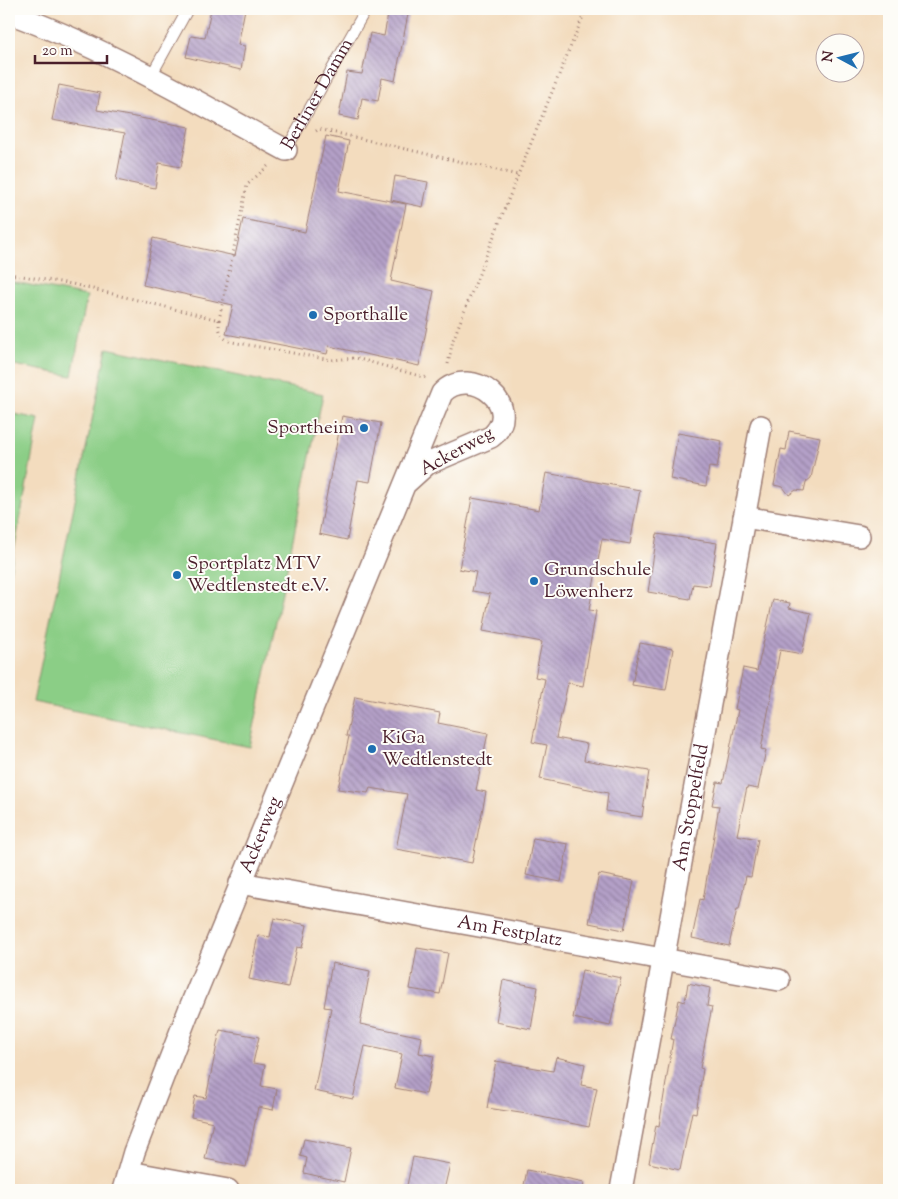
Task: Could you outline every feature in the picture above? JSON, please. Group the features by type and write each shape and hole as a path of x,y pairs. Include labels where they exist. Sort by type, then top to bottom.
{"street":[{"name":"Berliner Damm","path":"11,12 76,40 151,76 286,150"},
{"name":"Ackerweg","path":"126,1181 134,1152 240,883 442,393 447,388 464,383 485,387 499,400 502,412 501,422 498,430 491,437 427,464 406,482"},
{"name":"Am Stoppelfeld","path":"621,1190 761,426"},
{"path":"744,517 859,536"},
{"name":"Am Festplatz","path":"240,883 779,980"},
{"path":"126,1181 228,1190"}],"lane":[{"path":"151,76 188,9"},
{"name":"Berliner Damm","path":"286,150 366,9"}],"path":[{"path":"442,393 453,340 518,174 586,9"},
{"path":"442,393 426,377 356,358 331,360 226,340 218,329 219,320 247,185 286,150 319,129 518,174"},
{"path":"9,274 72,284 219,320"}],"green space":[{"path":"9,281 87,296 72,376 9,364"},
{"path":"107,348 323,394 250,747 33,702"},
{"path":"9,413 39,419 9,578"}],"building":[{"path":"211,9 245,9 238,45 245,46 241,70 186,57 191,36 205,38"},
{"path":"389,9 409,9 395,81 382,78 378,101 362,98 358,120 339,116 347,72 362,74 370,33 384,36"},
{"path":"59,85 100,93 97,110 189,127 181,167 159,163 155,188 116,180 125,133 52,120"},
{"path":"326,136 349,141 339,191 406,204 391,281 434,291 419,366 329,346 327,354 226,334 233,305 143,285 153,238 235,256 243,219 305,232"},
{"path":"395,176 428,182 423,207 391,200"},
{"path":"342,416 381,423 370,482 358,480 347,540 319,534"},
{"path":"789,431 820,437 811,478 806,482 804,491 796,490 789,495 783,487 774,485 781,449 786,450"},
{"path":"678,433 722,441 717,468 709,467 706,486 670,479"},
{"name":"Grundschule Löwenherz","path":"546,473 640,490 630,544 602,539 589,610 596,611 583,686 568,683 556,738 587,744 584,760 649,771 642,817 606,811 608,793 540,779 547,745 532,742 545,679 535,677 542,642 483,631 490,594 472,591 476,572 459,569 472,498 539,510"},
{"path":"657,534 717,543 710,586 693,584 690,599 648,592"},
{"path":"773,600 790,603 789,608 811,613 802,654 780,650 761,749 766,750 758,789 747,787 737,835 758,839 751,877 746,876 729,946 692,938 700,899 703,900 719,806 712,805 717,782 723,783 738,710 735,709 743,668 757,671"},
{"path":"640,643 673,649 666,690 632,685"},
{"path":"355,697 440,713 438,723 488,733 476,790 486,792 472,863 396,849 407,794 370,788 368,793 338,789 349,736 346,736"},
{"path":"533,838 568,844 561,882 526,875"},
{"path":"599,874 634,881 624,930 589,923"},
{"path":"274,918 307,925 302,948 297,947 288,987 249,979 258,935 270,937"},
{"path":"417,948 448,953 440,994 410,989"},
{"path":"332,963 370,971 360,1024 422,1037 419,1053 434,1056 426,1094 395,1088 402,1054 365,1046 353,1099 314,1091 331,1008 324,1007"},
{"path":"582,970 621,978 610,1026 573,1018"},
{"path":"503,980 538,987 531,1029 496,1022"},
{"path":"688,983 710,988 707,1006 712,1007 700,1068 703,1069 696,1113 692,1112 680,1170 649,1163 656,1125 659,1126 673,1039 671,1039 679,1000 685,1002"},
{"path":"220,1030 259,1037 253,1063 265,1065 261,1086 277,1089 273,1110 258,1107 246,1167 205,1159 213,1122 191,1117 195,1096 206,1098"},
{"path":"556,1057 585,1064 581,1085 597,1088 589,1127 487,1108 496,1061 553,1071"},
{"path":"304,1139 351,1148 344,1182 304,1173 307,1158 300,1156"},
{"path":"413,1157 450,1164 444,1190 406,1190"},
{"path":"527,1170 584,1182 583,1190 523,1190"}],"place":[{"name":"Sporthalle","path":"313,315"},
{"name":"Sportheim","path":"364,428"},
{"name":"Sportplatz MTV Wedtlenstedt e.V.","path":"177,575"},
{"name":"Grundschule Löwenherz","path":"534,581"},
{"name":"KiGa Wedtlenstedt","path":"372,749"}]}
